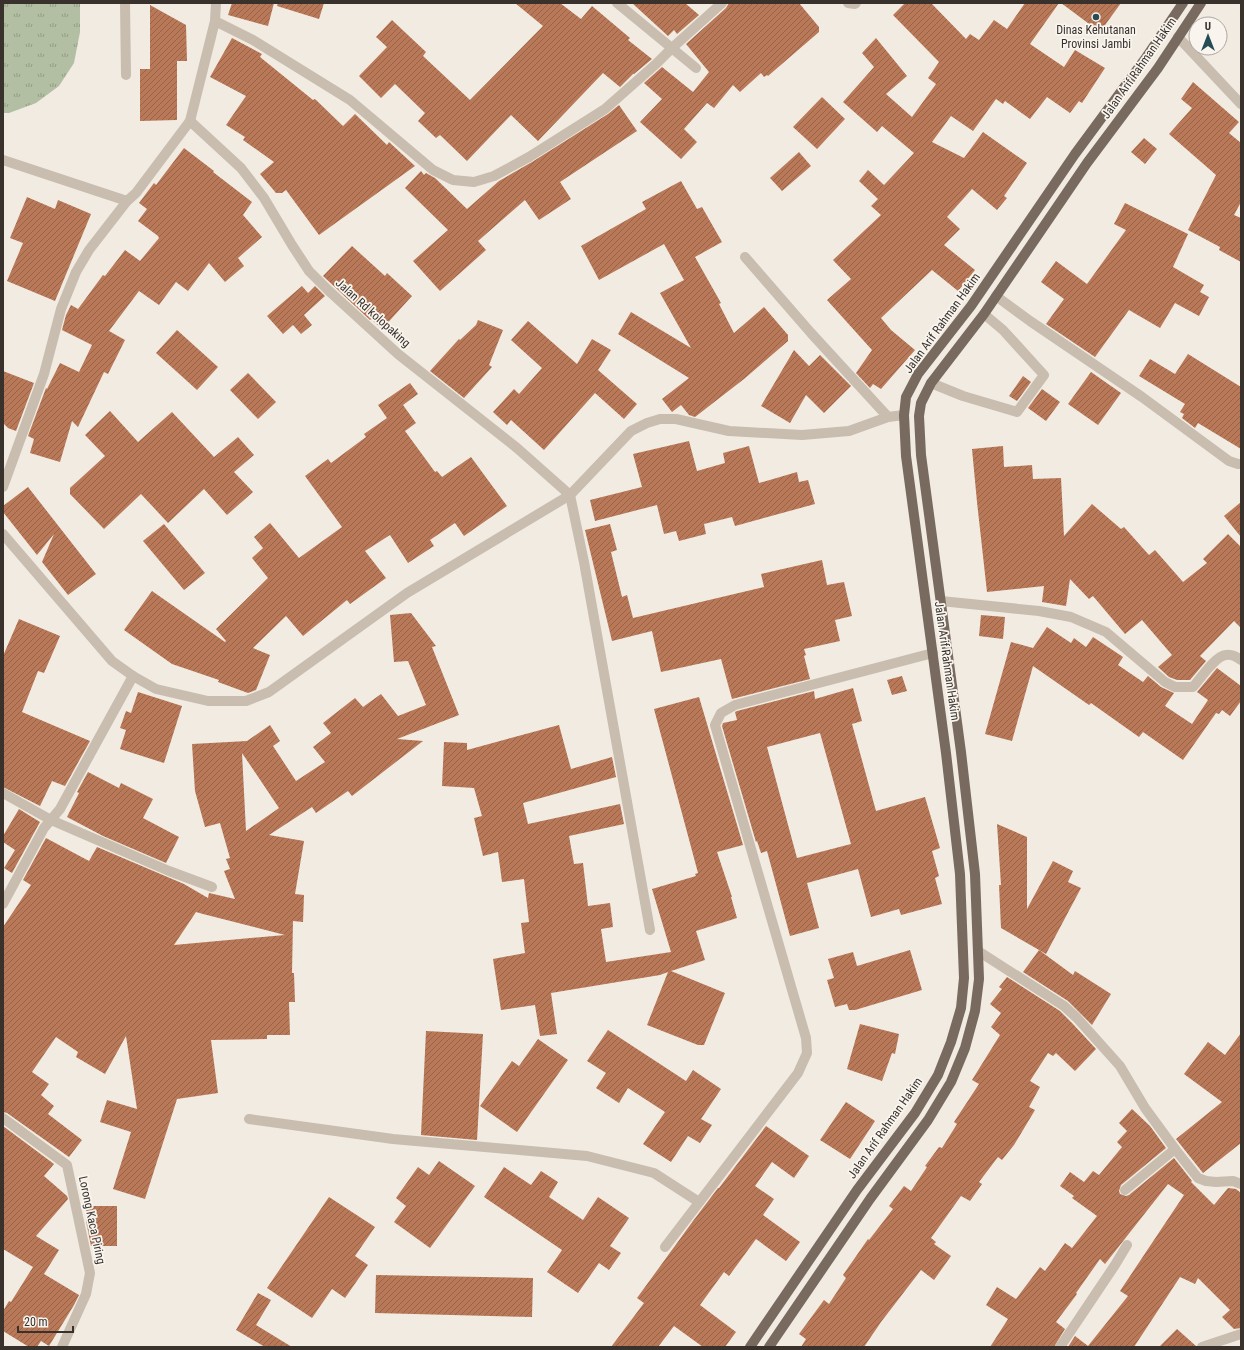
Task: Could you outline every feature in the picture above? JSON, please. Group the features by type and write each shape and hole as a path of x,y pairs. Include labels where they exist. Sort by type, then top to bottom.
{"main road":[{"name":"Jalan Arif Rahman Hakim","path":"750,1347 857,1190 915,1113 938,1075 951,1042 961,1008 964,978 960,874 946,753 906,456 904,415 906,397 918,374 971,306 1075,154 1145,59 1183,3"},
{"name":"Jalan Arif Rahman Hakim","path":"769,1347 870,1199 928,1120 951,1082 965,1048 975,1011 979,979 975,874 961,752 922,455 919,416 921,403 931,383 984,314 1087,163 1158,68 1201,3"},
{"path":"971,306 984,314"},
{"path":"918,374 931,383"},
{"path":"933,653 947,651"}],"street":[{"path":"126,3 126,75"},
{"path":"3,487 44,374 61,309 76,272 89,250 127,201 136,194 190,121 215,21 216,3"},
{"path":"617,3 696,68"},
{"path":"215,21 253,40 350,100 433,170 453,180 474,182 494,176 529,157 605,109 722,3"},
{"path":"848,3 856,3"},
{"path":"1178,37 1241,104"},
{"name":"Jalan Rd kolopaking","path":"190,121 241,168 264,198 309,271 328,290 398,354 517,448 570,494"},
{"path":"3,160 127,201"},
{"path":"745,257 810,333 888,417"},
{"path":"996,296 1030,322 1142,397 1229,461 1241,464"},
{"path":"931,383 963,396 1017,412 1044,375 1003,330 984,314"},
{"path":"3,534 112,661 133,676 156,689 208,701 246,701 269,692 407,593 570,494 631,430 646,423 660,420 676,420 729,431 802,435 849,430 888,417 904,415"},
{"path":"570,494 584,562 650,930"},
{"path":"941,600 1039,611 1071,617 1106,632 1165,682 1175,687 1193,687 1219,657 1227,654 1233,655 1241,660"},
{"path":"665,1247 798,1073 807,1053 806,1038 715,726 721,713 735,705 933,653"},
{"path":"3,904 44,828 60,809 105,730 133,676"},
{"path":"3,793 51,820 169,871 212,887"},
{"path":"978,951 1064,1006 1077,1018 1120,1066 1145,1108 1198,1178 1206,1181 1233,1181 1241,1184"},
{"name":"Lorong Kaca Piring","path":"3,1118 67,1165 90,1273 86,1294 62,1347"},
{"path":"249,1119 394,1139 587,1156 654,1173 699,1202"},
{"path":"1125,1190 1176,1149"},
{"path":"1060,1347 1127,1245"},
{"path":"1202,1347 1241,1334"}],"green space":[{"path":"3,3 80,3 80,32 74,63 59,86 36,103 9,113 3,113"}],"building":[{"path":"232,3 274,3 268,26 228,15"},
{"path":"278,3 324,3 319,19 277,6"},
{"path":"515,3 560,3 581,19 592,6 630,38 628,40 652,59 633,74 620,87 603,73 538,141 511,115 467,161 440,135 436,138 418,121 425,113 395,84 381,98 359,76 387,47 376,37 392,20 426,52 423,56 470,100 543,26"},
{"path":"632,3 685,3 699,15 677,34 674,30 668,36"},
{"path":"729,3 799,3 819,27 819,32 768,76 767,75 764,77 761,73 740,92 733,85 714,108 707,103 684,129 697,142 681,159 640,122 662,99 644,83 662,67 693,92 709,72 686,44 726,8"},
{"path":"905,3 931,3 966,39 970,34 979,40 994,20 1007,29 1025,3 1059,3 1030,44 1064,67 1075,50 1105,68 1082,103 1079,101 1070,113 1047,97 1030,119 1005,101 1003,104 996,99 973,131 951,116 932,142 964,158 983,132 1027,163 1004,196 1007,198 997,210 972,189 947,217 960,229 944,245 975,270 958,291 932,270 881,318 891,330 915,350 881,389 873,384 870,388 856,373 872,350 827,300 851,279 833,260 881,215 871,206 878,199 859,181 868,170 884,185 914,153 882,126 877,132 843,102 874,67 862,53 876,38 907,76 886,94 912,117 936,84 928,78 939,62 893,15"},
{"name":"Dinas Kehutanan Provinsi Jambi","path":"1061,3 1121,3 1100,32"},
{"path":"150,5 186,25 187,61 177,61 177,120 140,121 140,69 150,69"},
{"path":"232,38 262,54 260,57 313,100 315,99 343,126 355,114 387,145 389,142 415,166 319,235 286,190 282,193 276,193 260,174 274,162 243,140 245,137 226,125 246,96 210,77"},
{"path":"1193,82 1239,122 1229,133 1241,143 1241,202 1234,215 1241,218 1241,262 1219,250 1220,247 1188,230 1216,175 1169,134 1192,108 1181,99"},
{"path":"822,97 845,119 817,149 793,127"},
{"path":"619,105 637,131 560,182 571,199 539,220 525,200 478,241 486,250 440,291 413,261 448,230 405,188 421,171 424,175 426,173 435,178 467,209 499,181 608,114"},
{"path":"1144,138 1157,149 1145,164 1131,152"},
{"path":"184,148 252,202 243,215 262,237 238,258 244,266 225,282 209,263 188,291 176,282 159,305 139,291 109,331 125,340 108,374 104,372 78,427 72,421 60,462 30,453 34,439 28,436 46,388 47,389 60,363 79,372 92,345 62,330 66,315 71,305 78,309 103,275 105,276 125,250 140,261 159,238 138,221 147,209 139,203 154,183 156,185"},
{"path":"799,152 811,166 782,191 770,178"},
{"path":"681,181 697,209 702,207 722,242 695,257 721,303 719,304 734,333 764,307 788,335 788,341 744,379 695,417 689,415 681,405 672,412 662,399 689,378 618,334 631,312 691,348 660,293 684,280 664,244 599,280 581,246 646,209 642,202"},
{"path":"27,197 55,209 58,200 91,214 55,301 7,281 23,243 10,238"},
{"path":"1125,203 1188,234 1173,267 1204,285 1200,292 1209,297 1199,316 1175,303 1160,328 1129,310 1095,357 1046,324 1064,299 1041,282 1056,261 1087,284 1126,230 1114,224"},
{"path":"352,246 385,276 387,273 412,296 382,329 371,319 370,320 323,276"},
{"path":"302,286 308,293 315,286 325,296 304,315 312,325 301,334 293,325 283,334 267,316"},
{"path":"478,320 503,330 489,365 492,367 464,398 430,371 459,339 460,340 476,325"},
{"path":"528,321 577,364 592,339 611,350 598,370 637,404 624,419 595,393 544,450 511,420 507,425 493,412 514,389 519,394 542,368 511,340"},
{"path":"177,330 218,367 197,390 156,353"},
{"path":"794,350 809,366 820,355 851,386 824,413 806,395 790,423 761,406"},
{"path":"1188,354 1241,387 1241,449 1198,423 1195,428 1182,418 1184,414 1180,412 1185,404 1139,376 1150,359 1175,374"},
{"path":"3,371 34,383 16,431 8,428 3,423"},
{"path":"1091,372 1121,393 1098,425 1068,404"},
{"path":"248,373 276,402 258,419 230,390"},
{"path":"1023,376 1031,382 1017,401 1009,396"},
{"path":"410,383 418,394 403,405 416,423 405,431 435,472 437,471 442,477 471,457 507,506 464,536 455,523 430,540 434,546 408,563 390,535 365,551 386,578 350,604 347,600 303,636 286,616 253,648 270,655 256,690 248,693 218,682 219,680 172,664 124,630 152,591 225,642 226,641 216,629 268,578 252,558 263,548 254,537 270,523 299,558 342,527 305,476 328,459 331,463 366,437 364,434 387,418 378,405"},
{"path":"1042,389 1060,402 1046,421 1028,408"},
{"path":"110,411 138,442 172,412 214,457 238,437 254,455 234,472 253,492 227,515 204,489 168,523 141,494 104,529 70,494 70,488 105,456 85,435"},
{"path":"689,441 697,471 725,463 723,453 749,446 759,483 797,472 799,482 808,480 815,504 735,526 732,517 704,524 706,534 679,541 676,531 664,534 657,505 595,521 590,500 642,487 633,454"},
{"path":"1003,446 1004,467 1032,465 1033,479 1061,478 1064,536 1092,504 1121,529 1124,527 1149,555 1155,550 1183,582 1207,563 1203,559 1228,534 1241,547 1241,628 1234,621 1200,656 1206,661 1190,680 1177,680 1169,677 1158,667 1172,655 1142,620 1125,634 1093,596 1089,599 1070,579 1066,606 1042,602 1044,586 987,592 972,449"},
{"path":"28,487 96,574 68,595 42,562 54,534 37,555 3,512 3,506"},
{"path":"1241,502 1241,537 1224,516"},
{"path":"164,524 205,573 184,590 143,541"},
{"path":"610,524 617,550 611,552 622,597 627,595 633,618 764,587 761,574 822,560 827,585 844,582 852,616 835,620 840,641 804,649 806,655 804,656 810,679 732,699 721,659 661,672 652,631 612,641 585,530"},
{"path":"411,613 436,646 432,647 459,715 397,739 423,741 352,796 348,791 316,813 312,807 269,835 304,841 295,894 304,895 303,922 293,921 292,973 294,973 295,1002 289,1002 290,1035 267,1035 267,1039 211,1040 218,1093 177,1099 145,1199 113,1189 131,1132 100,1122 107,1100 137,1109 126,1036 105,1074 76,1057 78,1052 56,1037 32,1072 49,1084 41,1095 54,1106 48,1114 82,1140 69,1157 7,1113 3,1112 3,927 31,885 23,880 46,838 89,861 97,847 184,884 208,898 209,893 235,899 224,871 230,869 226,859 230,858 220,823 205,827 195,791 192,744 247,741 270,725 280,741 273,746 296,781 325,762 313,747 331,733 323,723 355,698 363,707 381,694 398,716 426,705 408,661 394,662 390,615","holes":["242,753 279,808 246,831","196,912 203,914 285,935 174,945"]},
{"path":"981,615 1005,617 1003,639 979,636"},
{"path":"19,619 60,636 44,673 38,671 22,712 90,741 65,786 52,781 40,806 3,787 3,656"},
{"path":"1047,627 1071,643 1074,638 1086,647 1093,637 1123,657 1118,665 1143,682 1148,676 1161,687 1174,693 1165,706 1192,724 1208,700 1197,692 1217,668 1241,686 1241,701 1230,716 1222,710 1219,714 1216,713 1183,760 1143,732 1139,737 1091,703 1089,705 1033,666 1012,741 985,734 1011,642 1033,648"},
{"path":"902,676 907,691 892,695 887,680"},
{"path":"853,688 862,721 852,724 876,811 925,797 940,848 932,851 939,876 935,878 942,904 901,915 899,909 871,917 858,869 807,883 819,928 790,936 767,851 761,853 757,841 756,842 722,726 723,723 737,720 735,712 737,711 814,691 815,699","holes":["820,733 851,844 797,858 767,747"]},
{"path":"138,692 182,706 164,763 120,749 126,730 120,728 126,711 131,713"},
{"path":"699,697 743,845 717,852 732,897 737,918 696,931 705,960 671,971 725,993 704,1045 698,1045 647,1025 668,972 660,975 551,993 557,1034 540,1036 535,1005 501,1010 493,959 525,953 521,923 529,922 524,879 502,882 498,852 483,856 474,818 482,816 474,788 442,786 444,742 467,743 467,750 559,725 571,769 612,757 616,777 523,803 528,824 620,804 624,824 569,836 574,864 583,863 588,906 610,903 613,927 601,929 606,962 671,952 652,889 696,876 695,874 698,873 654,709"},
{"path":"88,772 119,788 121,783 153,799 143,818 179,837 166,863 103,836 67,817 79,793 77,792"},
{"path":"19,809 40,822 12,873 4,868 15,850 3,842 3,836"},
{"path":"997,824 1027,837 1027,909 1053,861 1073,871 1068,882 1081,888 1046,954 1001,928 999,885 1001,885"},
{"path":"910,950 922,990 855,1010 849,1010 847,1004 835,1007 827,980 834,978 828,959 853,952 857,966"},
{"path":"1039,950 1073,975 1075,971 1111,994 1092,1025 1068,1001 1023,972"},
{"path":"1007,977 1060,1011 1096,1049 1075,1071 1056,1053 1053,1056 1048,1053 1030,1081 1040,1087 1029,1107 1035,1110 1014,1145 1002,1160 998,1157 979,1182 982,1184 970,1201 961,1196 931,1238 936,1242 934,1244 951,1256 934,1280 921,1270 881,1322 864,1347 801,1347 806,1339 799,1334 824,1300 829,1304 846,1278 843,1275 868,1239 869,1240 893,1209 889,1206 904,1186 911,1191 927,1167 925,1166 939,1147 942,1148 957,1124 954,1122 979,1084 972,1080 1000,1035 991,1027 1001,1013 990,1004 1002,989 999,987"},
{"path":"860,1024 899,1034 895,1054 892,1053 882,1081 847,1069"},
{"path":"608,1030 686,1081 693,1070 721,1089 701,1119 712,1125 700,1143 688,1136 671,1162 643,1144 665,1112 628,1088 619,1103 596,1088 606,1073 587,1061"},
{"path":"426,1031 483,1034 477,1140 421,1135"},
{"path":"1241,1033 1241,1143 1203,1173 1176,1139 1222,1102 1184,1074 1208,1042 1225,1055"},
{"path":"538,1039 568,1060 517,1132 480,1106 512,1061 519,1066"},
{"path":"846,1102 875,1121 850,1159 820,1140"},
{"path":"1132,1109 1150,1126 1166,1148 1121,1185 1119,1191 1120,1194 1126,1196 1129,1195 1174,1158 1192,1181 1191,1182 1214,1205 1228,1188 1236,1189 1241,1193 1241,1328 1234,1329 1222,1317 1230,1310 1198,1278 1195,1284 1180,1277 1134,1347 1068,1347 1075,1336 1088,1346 1128,1296 1120,1291 1184,1195 1168,1184 1105,1264 1100,1259 1076,1293 1077,1294 1056,1322 1065,1329 1054,1347 990,1347 1008,1319 986,1305 997,1287 1016,1299 1040,1267 1045,1271 1065,1243 1072,1248 1097,1216 1072,1198 1074,1196 1060,1186 1070,1172 1084,1182 1093,1171 1099,1175 1122,1147 1117,1142 1127,1131 1119,1123"},
{"path":"3,1126 54,1164 44,1176 67,1196 68,1199 36,1236 59,1250 44,1274 79,1295 49,1346 41,1341 37,1347 29,1347 3,1331 3,1311 9,1301 11,1302 33,1267 3,1249"},
{"path":"766,1126 809,1156 794,1178 772,1162 755,1186 774,1199 763,1215 800,1242 786,1261 756,1239 729,1276 724,1272 700,1305 736,1332 725,1347 703,1347 674,1326 658,1347 611,1347 644,1303 637,1298 693,1221"},
{"path":"439,1161 475,1186 430,1248 394,1222 406,1206 396,1198 418,1167 429,1175"},
{"path":"504,1167 531,1185 541,1171 558,1182 549,1197 583,1220 598,1197 629,1218 610,1246 621,1253 609,1270 599,1263 578,1293 547,1272 562,1250 484,1197"},
{"path":"329,1197 375,1227 355,1256 368,1265 345,1298 332,1289 312,1318 267,1288"},
{"path":"86,1206 117,1206 117,1246 91,1246 86,1221"},
{"path":"376,1275 533,1278 532,1317 375,1313"},
{"path":"258,1293 271,1300 256,1325 292,1347 265,1347 236,1330"},
{"path":"1177,1329 1196,1346 1196,1347 1159,1347"}],"place":[{"name":"Dinas Kehutanan Provinsi Jambi","path":"1096,17"}]}
